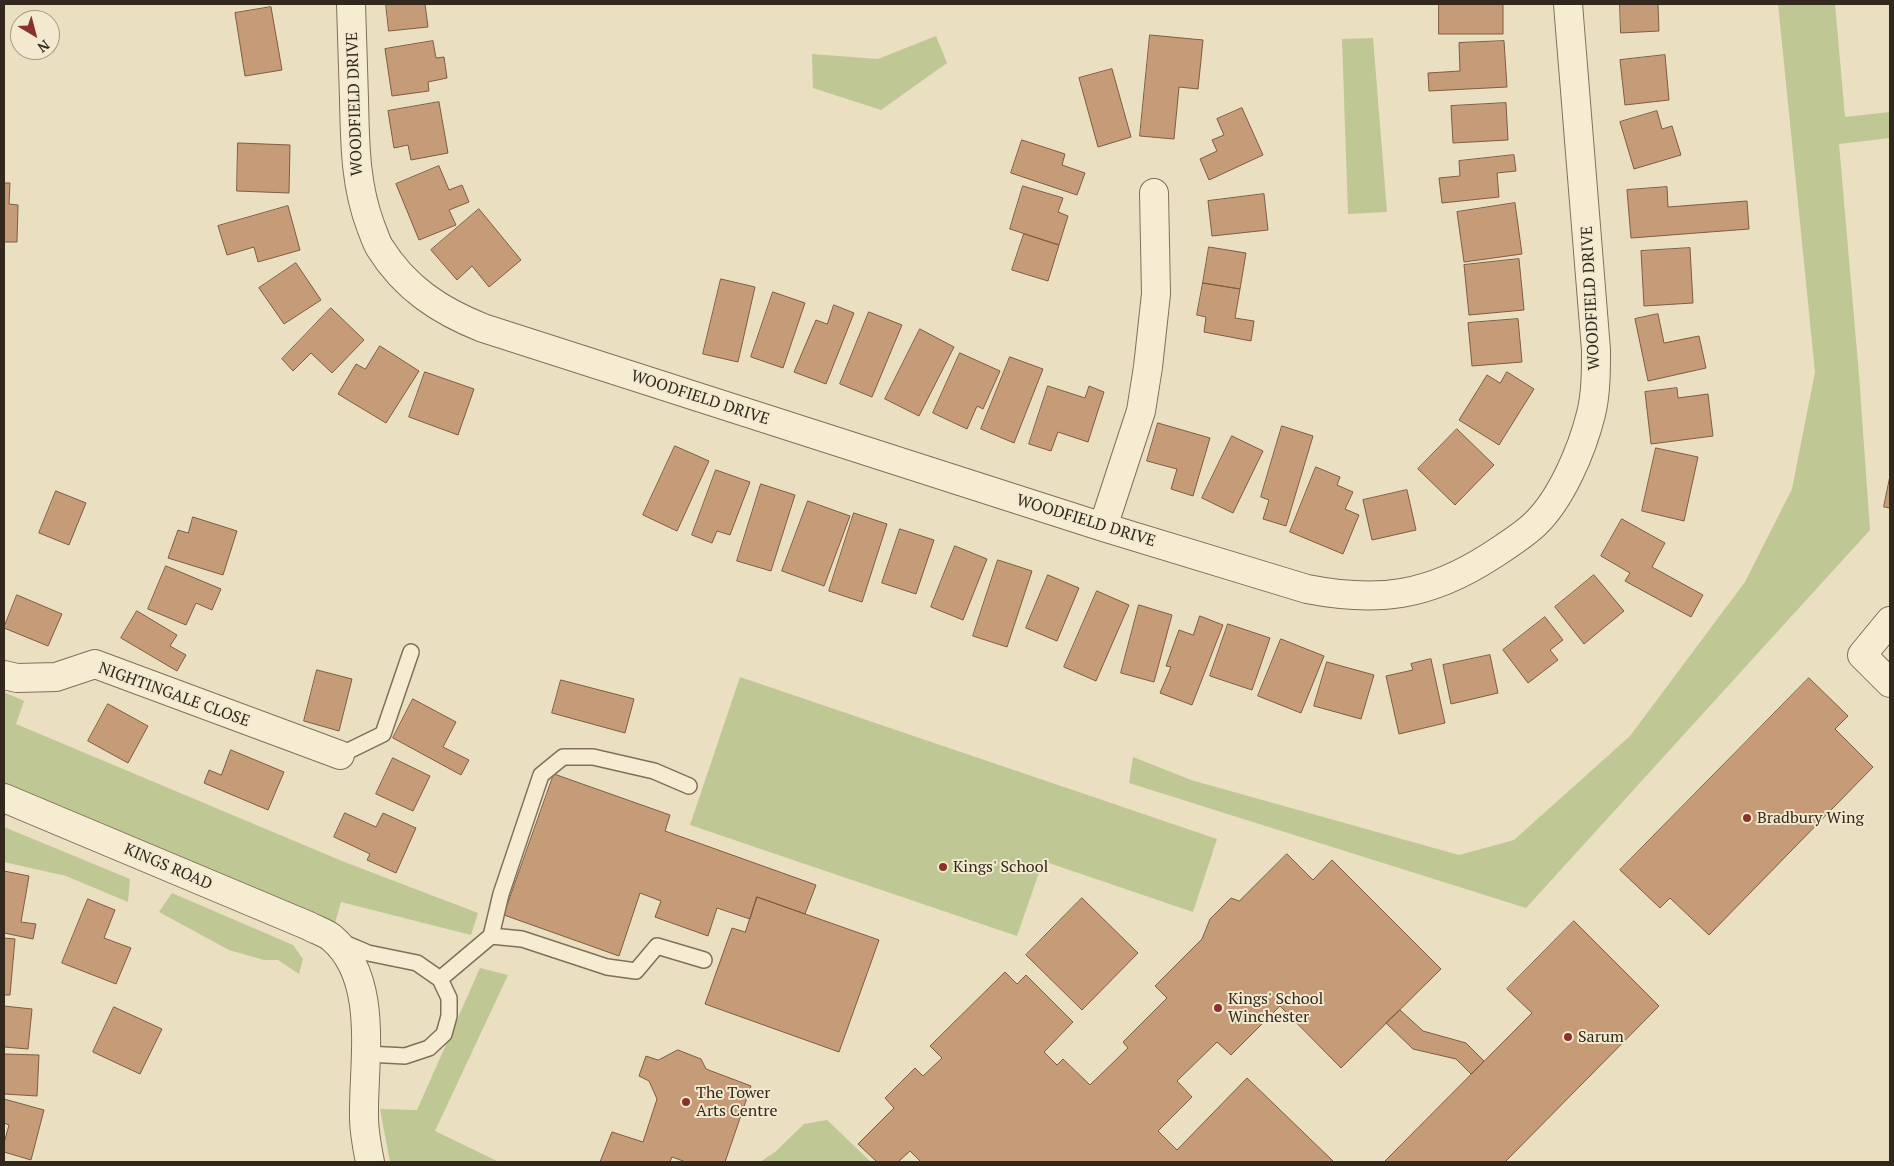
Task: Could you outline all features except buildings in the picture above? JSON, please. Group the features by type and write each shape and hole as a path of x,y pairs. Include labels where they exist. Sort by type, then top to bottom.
{"street":[{"name":"WOODFIELD DRIVE","path":"351,4 355,150 359,186 368,218 379,246 397,271 434,305 459,319 483,328 1103,527 1307,589 1339,595 1373,597 1432,586 1469,570 1511,543 1535,524 1558,494 1574,464 1591,414 1596,350 1568,4"},
{"path":"1103,527 1141,411 1148,368 1156,294 1154,193"},
{"path":"1890,621 1862,656 1890,683"},
{"name":"NIGHTINGALE CLOSE","path":"4,675 17,678 56,677 95,664 340,755"},
{"name":"KINGS ROAD","path":"4,798 309,926 331,938 343,950 356,971 362,993 367,1054 364,1115 365,1136 370,1162"}],"lane":[{"path":"340,755 383,734 411,652"},
{"path":"367,1054 405,1056 429,1048 444,1034 449,1016 449,998 440,979 491,936 501,894 541,775 562,757 593,757 654,771 689,786"},
{"path":"491,936 522,939 607,967 636,971 657,946 704,960"},
{"name":"KINGS ROAD","path":"331,938 368,953 417,964 440,979"}],"green space":[{"path":"1778,4 1835,4 1845,117 1890,112 1890,138 1839,144 1870,530 1526,908 1129,783 1133,757 1191,780 1459,855 1514,840 1630,736 1745,582 1792,489 1815,372"},
{"path":"936,36 947,63 881,110 813,88 812,54 878,59"},
{"path":"1373,38 1387,212 1348,214 1342,39"},
{"path":"740,677 1217,839 1193,912 1043,861 1017,936 690,825"},
{"path":"4,692 24,701 16,724 342,861 478,913 471,935 341,902 335,923 4,783"},
{"path":"4,827 130,879 128,902 66,876 4,862"},
{"path":"172,893 293,945 303,959 299,974 278,960 264,960 229,950 159,912"},
{"path":"480,968 508,975 435,1131 499,1162 390,1162 380,1109 417,1110"},
{"path":"827,1120 871,1162 760,1162 775,1152 804,1124"}],"place":[{"name":"Bradbury Wing","path":"1747,818"},
{"name":"Kings' School","path":"943,867"},
{"name":"Kings' School Winchester","path":"1218,1008"},
{"name":"Sarum","path":"1568,1037"},
{"name":"The Tower Arts Centre","path":"686,1102"}]}
